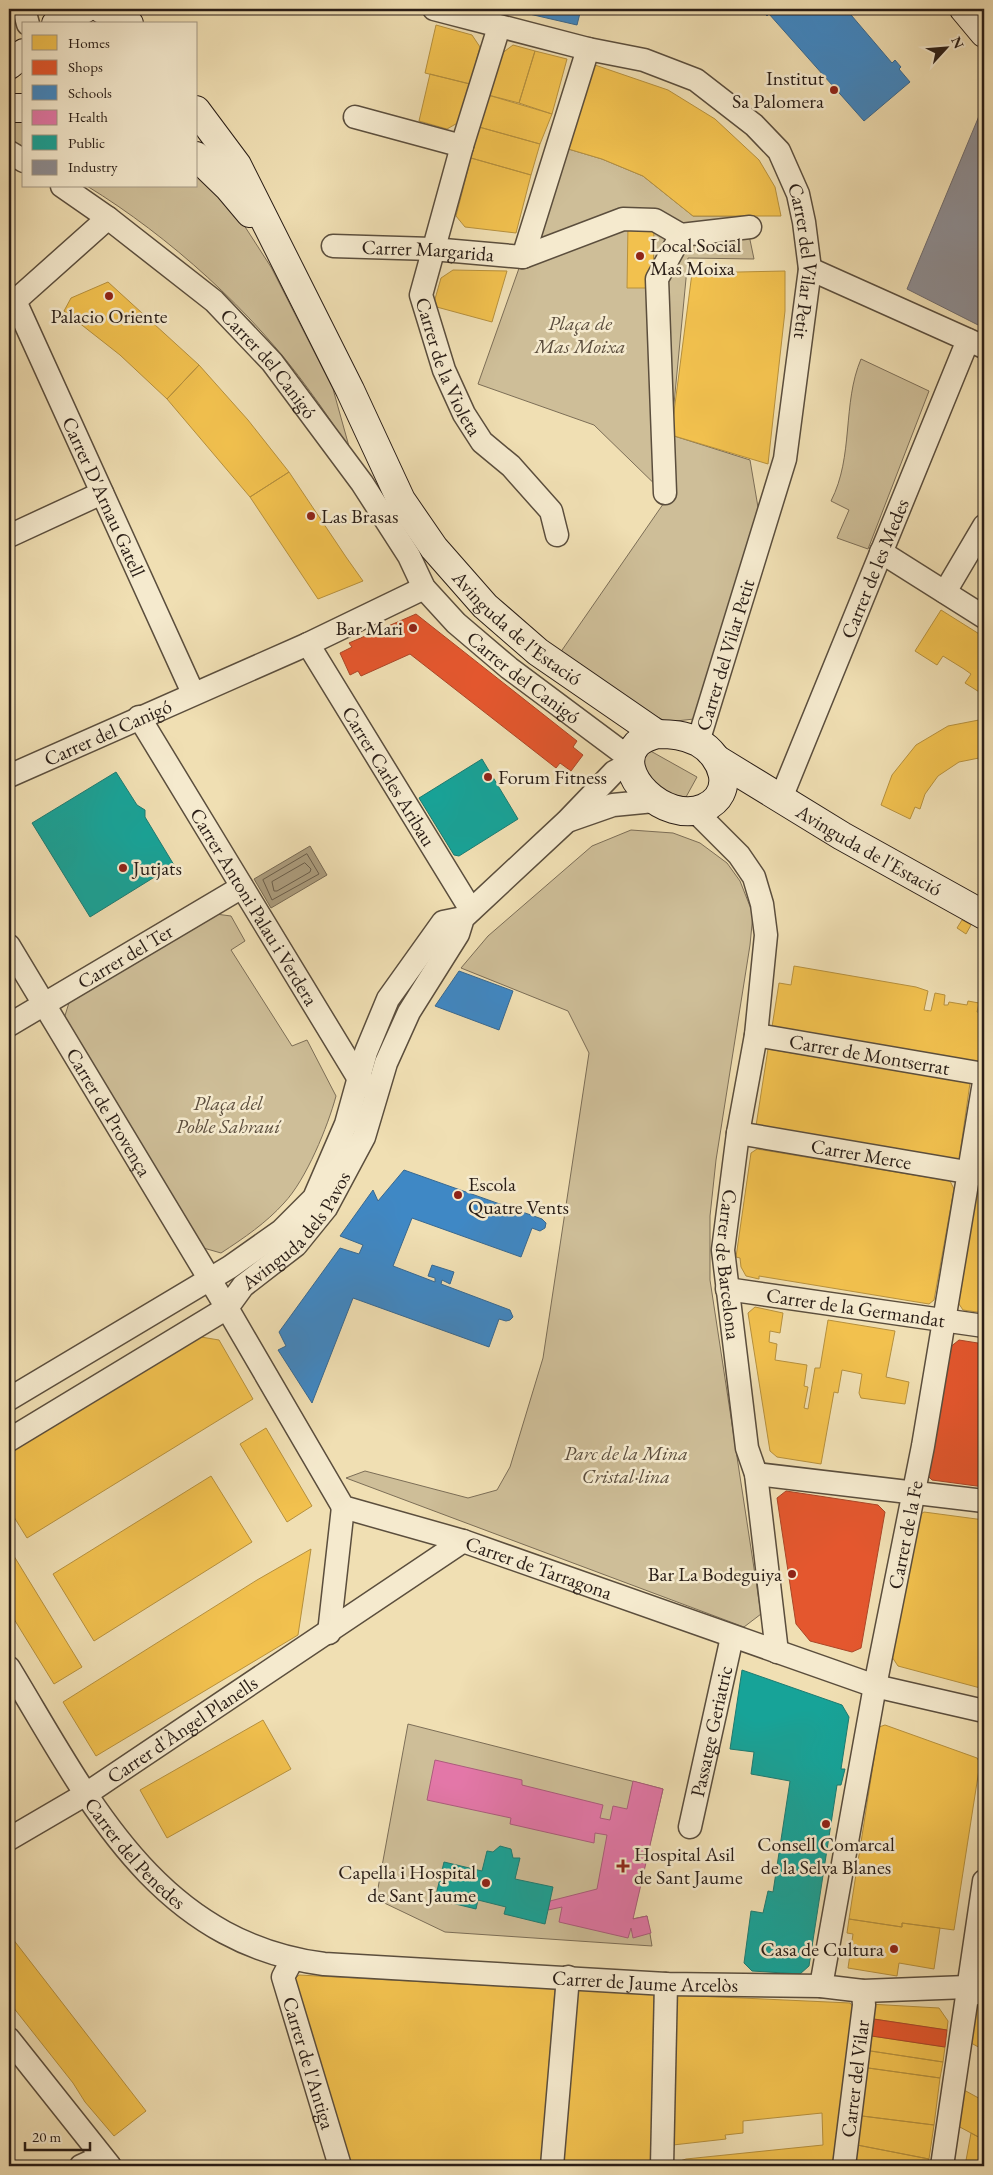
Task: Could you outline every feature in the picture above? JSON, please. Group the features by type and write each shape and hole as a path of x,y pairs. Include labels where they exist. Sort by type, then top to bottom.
{"street":[{"path":"24,9 27,22"},
{"path":"50,20 84,9"},
{"name":"Carrer del Vilar Petit","path":"434,9 588,49 644,60 696,80 754,125 779,151 798,194 804,222 810,269 785,459 698,742"},
{"path":"964,9 984,34"},
{"name":"Carrer de la Violeta","path":"499,27 432,249 421,295 444,370 464,414 482,442 511,466 551,511 557,535"},
{"path":"523,257 588,49"},
{"path":"9,65 22,54"},
{"path":"9,108 22,108"},
{"name":"Avinguda de l'Estació","path":"198,113 237,165 283,254 401,500 434,548 485,606 538,652 657,734"},
{"path":"355,117 462,146"},
{"path":"9,152 22,160"},
{"name":"Avinguda de l'Estació","path":"198,158 229,188 283,254"},
{"name":"Carrer del Canigó","path":"65,188 108,218 214,300 272,362 362,483 408,556 424,588 456,623 509,668 631,761"},
{"path":"12,302 108,218"},
{"path":"523,257 623,219 655,220 681,235 750,227"},
{"path":"665,493 657,279 681,235"},
{"name":"Carrer Margarida","path":"333,246 432,249 523,257"},
{"path":"810,269 976,343"},
{"name":"Carrer D'Arnau Gatell","path":"12,302 193,693"},
{"name":"Carrer de les Medes","path":"781,798 881,552 976,343"},
{"path":"9,536 102,493"},
{"name":"Avinguda de l'Estació","path":"401,500 408,556"},
{"path":"945,592 984,526"},
{"path":"881,552 984,617"},
{"name":"Carrer del Canigó","path":"9,776 193,693 308,644 424,588"},
{"name":"Carrer Carles Aribau","path":"308,644 467,914"},
{"name":"Carrer Antoni Palau i Verdera","path":"139,717 359,1079 375,1094"},
{"path":"706,805 723,789 724,780 718,760 698,742 677,734 657,734 637,744 631,761 634,776 642,790 654,801 668,809 685,812 706,805 739,789 756,785"},
{"name":"Avinguda de l'Estació","path":"718,760 756,785 984,915"},
{"name":"Avinguda dels Pavos","path":"9,1440 227,1308 243,1286 296,1245 326,1208 364,1136 375,1094 386,1063 409,1012 458,934 467,914 567,821 614,772 631,761"},
{"name":"Avinguda dels Pavos","path":"567,821 613,805 654,801"},
{"name":"Carrer de Barcelona","path":"706,805 754,877 762,904 766,935 756,1035 738,1133 723,1250 747,1448 756,1474 777,1652"},
{"name":"Carrer del Ter","path":"9,1025 242,887"},
{"name":"Avinguda dels Pavos","path":"9,1399 230,1267 281,1231 314,1198 346,1124 366,1052 388,999 443,922 467,914"},
{"name":"Carrer de Provença","path":"9,946 45,1003 209,1279"},
{"name":"Carrer de Montserrat","path":"756,1035 984,1074"},
{"name":"Carrer de la Fe","path":"821,1986 875,1686 914,1491 945,1319 977,1174 984,1082"},
{"name":"Carrer Merce","path":"738,1133 977,1174"},
{"path":"209,1279 343,1507 329,1633"},
{"name":"Carrer de la Germandat","path":"727,1289 984,1326"},
{"path":"756,1474 914,1491 984,1501"},
{"name":"Carrer de Tarragona","path":"343,1507 463,1541 875,1686 984,1712"},
{"name":"Carrer d'Àngel Planells","path":"9,1840 86,1794 329,1633 463,1541"},
{"name":"Passatge Geriatric","path":"690,1827 732,1636"},
{"name":"Carrer del Penedes","path":"9,1668 86,1794 118,1840 145,1873 186,1907 224,1934 266,1952 292,1960 324,1964"},
{"path":"942,2166 976,1991 984,1881"},
{"name":"Carrer de l'Antiga","path":"292,1960 283,1977 340,2166"},
{"name":"Carrer de Jaume Arcelòs","path":"324,1964 666,1984 821,1986 862,1991 976,1991"},
{"path":"552,2166 568,1977"},
{"path":"662,2166 666,1984"},
{"name":"Carrer del Vilar","path":"844,2166 864,2005 862,1991"},
{"path":"9,2039 97,2163"}],"green space":[{"path":"9,114 22,114 22,147 9,140"},
{"name":"Plaça de Mas Moixa","path":"565,148 602,159 643,176 693,216 745,216 754,259 688,258 671,435 750,460 760,519 694,719 667,722 618,696 560,653 668,497 594,425 478,384 523,257"},
{"path":"198,173 229,202 271,267 333,389 350,450 320,405 286,361 236,304 179,252 118,206 90,188 198,188"},
{"path":"861,359 929,391 868,549 837,538 849,510 831,501 843,466 855,376"},
{"path":"647,749 697,777 686,797 657,792 642,766"},
{"name":"Parc de la Mina Cristal·lina","path":"631,830 673,833 700,843 727,863 740,881 753,914 750,945 716,1160 710,1216 710,1280 761,1614 744,1627 346,1478 365,1471 468,1498 497,1490 510,1467 543,1358 589,1053 568,1011 461,968 488,936 592,846"},
{"name":"Plaça del Poble Sahrauí","path":"208,913 231,916 245,941 231,950 292,1046 307,1040 336,1096 328,1122 315,1152 292,1193 262,1224 221,1253 200,1247 63,1022 72,993"},
{"path":"408,1724 663,1789 632,1919 647,1916 652,1946 445,1932 376,1899"}],"water":[{"path":"310,846 327,875 271,908 254,879"}],"building: Homes":[{"path":"436,25 472,35 480,47 470,84 425,73"},
{"path":"513,45 535,51 519,103 488,95 497,57"},
{"path":"535,51 567,59 552,114 519,103"},
{"path":"592,64 668,90 715,119 759,160 775,187 781,216 693,216 643,176 602,159 565,148"},
{"path":"430,74 470,84 461,121 447,129 419,121"},
{"path":"488,95 552,114 540,144 479,127"},
{"path":"479,127 540,144 531,175 471,158"},
{"path":"471,158 531,175 516,233 465,227 456,216"},
{"name":"Local Social Mas Moixa","path":"628,224 654,225 653,288 627,288"},
{"path":"453,270 507,271 492,322 433,306 441,278"},
{"path":"785,271 785,311 768,464 671,435 692,273"},
{"path":"108,282 199,365 167,399 120,355 64,311 71,298"},
{"path":"199,365 248,420 289,472 250,497 167,399"},
{"path":"289,472 363,581 318,599 250,497"},
{"path":"941,610 984,637 984,695 965,683 971,674 964,669 943,656 937,665 915,651"},
{"path":"984,719 984,757 959,762 938,776 925,794 920,809 915,807 910,819 881,805 892,775 916,745 948,726"},
{"path":"962,920 971,925 966,934 957,928"},
{"path":"794,966 916,987 928,991 924,1010 931,1011 935,993 945,995 944,1005 948,1005 949,1002 967,1005 968,1001 979,1003 977,1012 984,1013 984,1063 772,1027 779,983 791,985"},
{"path":"768,1049 970,1083 959,1160 756,1126"},
{"path":"757,1149 950,1181 954,1189 934,1300 929,1304 759,1276 759,1279 746,1276 741,1267 740,1258 736,1257 751,1153"},
{"path":"979,1185 984,1186 984,1313 963,1310 957,1301 975,1191"},
{"path":"755,1307 783,1313 780,1333 770,1331 769,1342 777,1344 775,1360 807,1365 804,1386 808,1387 804,1408 808,1409 815,1368 820,1368 828,1320 895,1331 886,1377 909,1382 905,1404 861,1398 859,1393 862,1374 842,1370 838,1393 834,1392 821,1464 777,1457 770,1451 748,1313"},
{"path":"195,1336 219,1340 253,1399 27,1538 9,1509 9,1449"},
{"path":"266,1428 312,1506 287,1522 240,1444"},
{"path":"211,1476 252,1542 94,1641 53,1574"},
{"path":"924,1512 984,1520 984,1689 898,1666 892,1657 916,1517"},
{"path":"9,1548 82,1667 54,1684 9,1611"},
{"path":"311,1549 298,1635 96,1756 63,1702 257,1580"},
{"path":"263,1720 291,1769 167,1838 140,1790"},
{"path":"885,1725 977,1758 980,1763 954,1930 902,1923 902,1927 849,1919 879,1727"},
{"name":"Casa de Cultura","path":"849,1919 902,1927 902,1923 940,1928 934,1969 899,1963 897,1976 848,1968 853,1934 847,1933"},
{"path":"9,1934 146,2111 114,2136 85,2102 73,2083 9,2002"},
{"path":"299,1975 555,1989 541,2166 347,2166 293,1981"},
{"path":"575,1989 654,1993 651,2166 560,2166"},
{"path":"676,1995 850,2003 858,2013 839,2166 674,2166 674,2163 686,2159 823,2145 822,2113 743,2121 743,2133 725,2135 726,2139 673,2145"},
{"path":"978,2002 984,2006 984,2050 971,2043"},
{"path":"869,2004 939,2008 948,2021 947,2030 867,2018"},
{"path":"865,2035 945,2047 943,2062 864,2050"},
{"path":"864,2050 943,2062 940,2078 861,2067"},
{"path":"861,2067 940,2078 934,2125 854,2115"},
{"path":"964,2090 984,2101 984,2140 958,2126"},
{"path":"854,2115 934,2125 929,2159 852,2144"},
{"path":"971,2133 984,2140 984,2166 965,2166"},
{"path":"852,2144 929,2159 928,2166 887,2166 850,2159"},
{"path":"850,2159 887,2166 849,2166"}],"building: Shops":[{"path":"416,614 577,741 573,747 583,755 571,771 560,763 556,768 410,654 361,676 358,671 350,675 340,653 352,647 349,643"},
{"path":"959,1340 984,1344 984,1487 932,1480 924,1472 949,1348"},
{"path":"786,1491 878,1505 885,1512 861,1648 852,1652 810,1641 796,1624 777,1498"},
{"path":"867,2018 947,2030 945,2047 865,2035"}],"building: Schools":[{"path":"526,9 581,9 577,25 525,13"},
{"name":"Institut Sa Palomera","path":"760,9 846,9 892,63 895,60 901,67 899,69 910,82 864,121 769,14 767,16"},
{"path":"459,971 513,991 499,1030 435,1006"},
{"path":"404,1170 542,1219 546,1223 545,1228 540,1231 532,1228 521,1257 412,1218 393,1266 435,1282 435,1278 428,1276 432,1265 454,1272 450,1284 442,1280 441,1284 510,1310 513,1317 506,1321 499,1319 489,1347 353,1298 312,1403 278,1350 286,1346 279,1332 340,1248 359,1254 363,1245 340,1236 373,1190 378,1201"}],"building: Health":[{"name":"Hospital Asil de Sant Jaume","path":"435,1760 522,1780 522,1785 603,1805 600,1818 610,1820 613,1806 627,1809 633,1781 663,1789 633,1919 647,1916 651,1933 633,1938 631,1928 628,1938 559,1922 562,1907 548,1910 550,1901 597,1889 607,1835 595,1833 594,1843 510,1824 511,1818 427,1800"}],"building: Public":[{"path":"482,759 518,819 459,856 454,855 419,798"},
{"path":"116,772 137,805 145,810 145,817 174,865 90,917 32,823"},
{"path":"742,1670 842,1705 849,1717 841,1769 845,1769 841,1785 837,1785 809,1966 800,1974 752,1971 744,1963 751,1911 763,1913 768,1891 773,1892 790,1781 751,1774 754,1752 730,1749"},
{"name":"Capella i Hospital de Sant Jaume","path":"500,1846 511,1849 513,1858 520,1858 515,1879 553,1887 545,1924 504,1914 506,1907 478,1900 476,1909 435,1899 444,1862 482,1871 487,1851 493,1852"}],"building: Industry":[{"path":"984,104 984,328 907,289"}],"place":[{"name":"Institut Sa Palomera","path":"834,90"},
{"name":"Local Social Mas Moixa","path":"640,256"},
{"name":"Palacio Oriente","path":"109,296"},
{"name":"Las Brasas","path":"311,516"},
{"name":"Bar Mari","path":"413,628"},
{"name":"Forum Fitness","path":"488,777"},
{"name":"Jutjats","path":"123,868"},
{"name":"Escola Quatre Vents","path":"458,1195"},
{"name":"Bar La Bodeguiya","path":"792,1574"},
{"name":"Consell Comarcal de la Selva Blanes","path":"826,1824"},
{"name":"Hospital Asil de Sant Jaume","path":"623,1866"},
{"name":"Capella i Hospital de Sant Jaume","path":"486,1883"},
{"name":"Casa de Cultura","path":"894,1949"}]}
